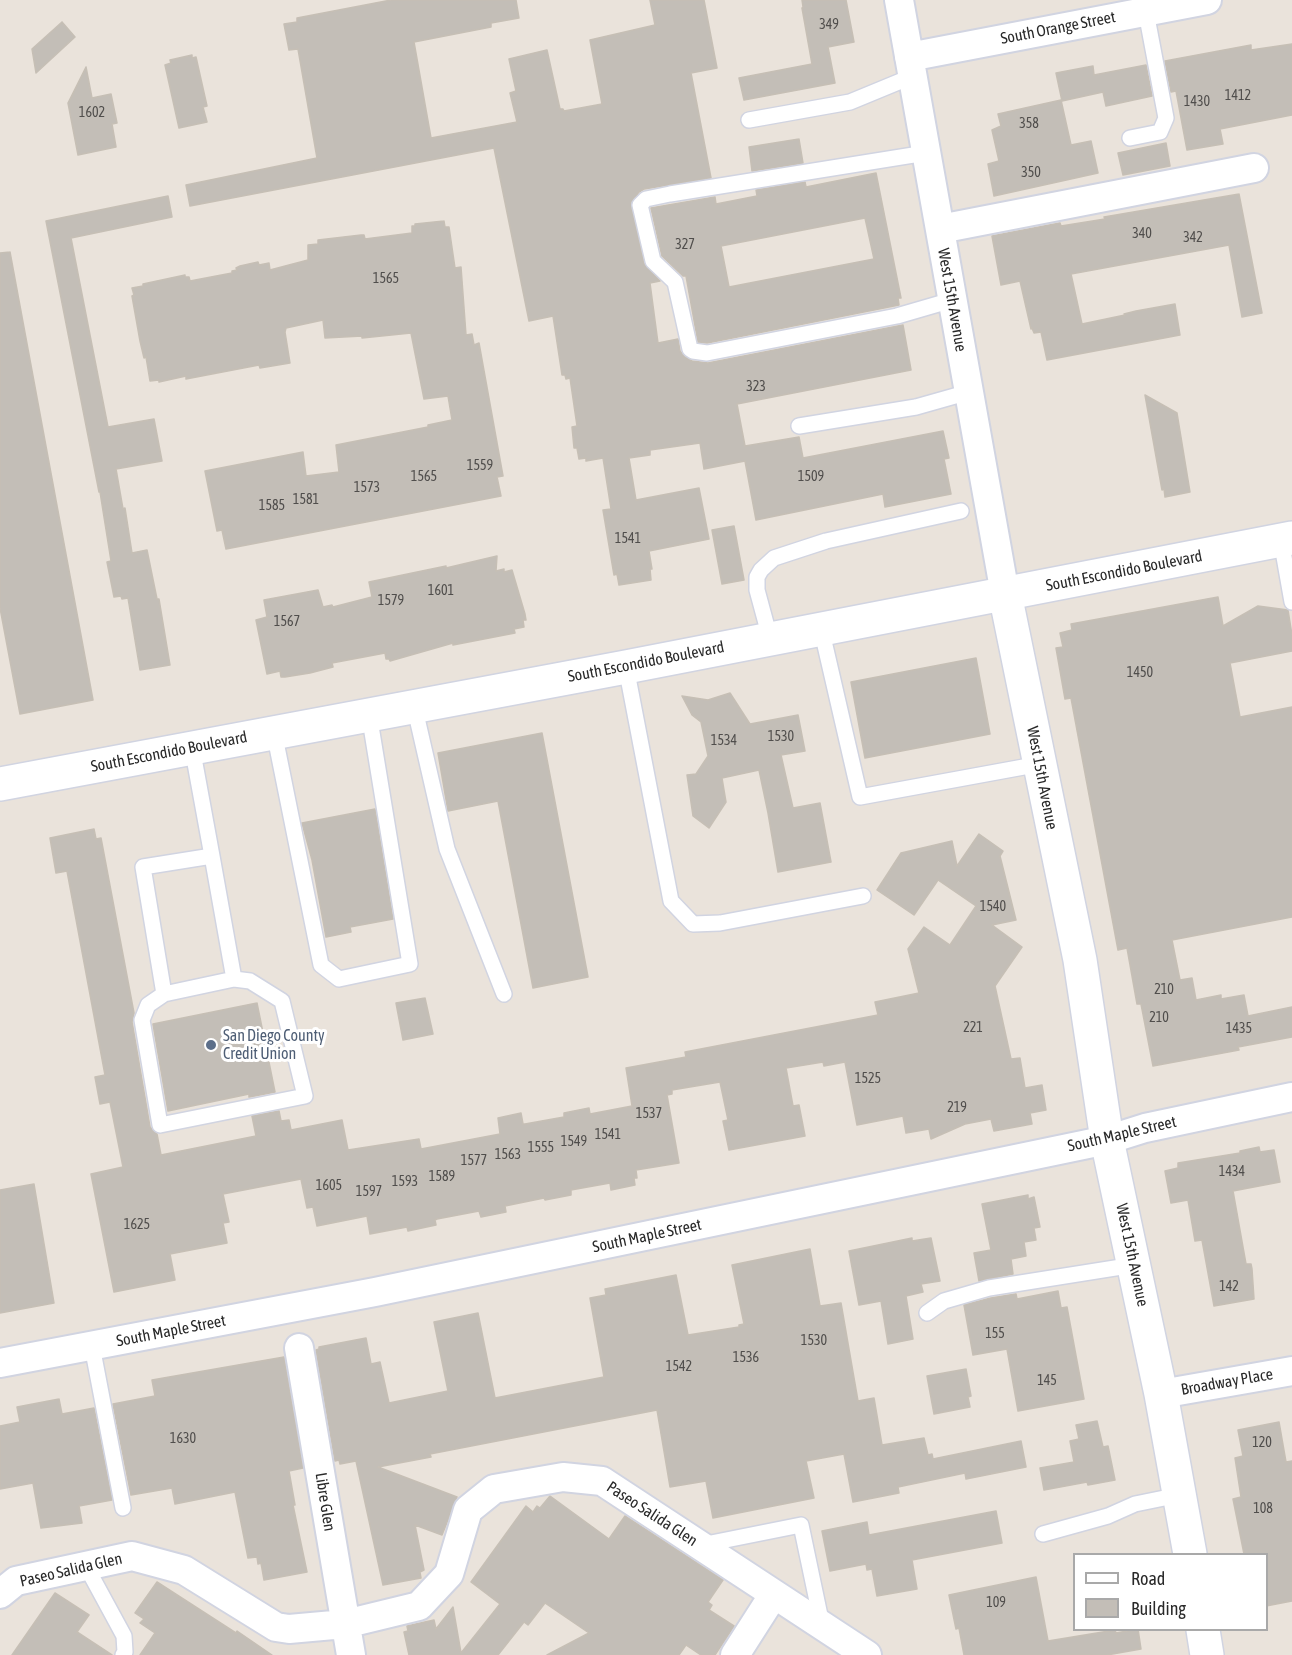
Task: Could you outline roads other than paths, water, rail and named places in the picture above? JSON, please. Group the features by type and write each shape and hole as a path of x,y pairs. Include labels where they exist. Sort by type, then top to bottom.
{"main road":[{"name":"South Escondido Boulevard","path":"0,784 626,667 1287,539"},
{"name":"West 15th Avenue","path":"1005,594 1080,960 1107,1140 1161,1394 1190,1553"},
{"path":"1203,1631 1208,1655"}],"street":[{"name":"West 15th Avenue","path":"898,0 1005,594"},
{"name":"South Orange Street","path":"911,67 1132,9 1207,0"},
{"path":"940,230 1254,168"},
{"name":"South Maple Street","path":"0,1363 375,1292 1107,1140 1145,1128 1292,1098"},
{"name":"Libre Glen","path":"299,1348 351,1655"},
{"name":"Broadway Place","path":"1161,1394 1292,1371"},
{"name":"Paseo Salida Glen","path":"0,1594 16,1581 132,1556 184,1570 276,1627 289,1629 345,1624 419,1606 449,1574 468,1510 494,1489 563,1478 602,1481 867,1655"},
{"path":"735,1655 774,1594"}],"lane":[{"path":"1130,138 1160,132 1166,118 1132,9"},
{"path":"749,120 850,102 911,67"},
{"path":"926,153 670,194 646,199 640,205 653,261 675,282 690,349 693,351 707,352 897,316 952,300"},
{"path":"799,426 916,407 969,392"},
{"path":"770,638 757,590 761,570 774,558 826,541 961,511"},
{"path":"1287,539 1292,602"},
{"path":"821,628 860,797 1040,765"},
{"path":"626,667 671,901 693,924 720,923 863,896"},
{"path":"414,705 447,849 504,994"},
{"path":"274,732 321,965 339,979 410,964 369,714"},
{"path":"192,747 234,979"},
{"path":"164,993 143,867 212,856"},
{"path":"234,979 250,981 282,1001 306,1096 160,1125 142,1020 148,1005 164,993 234,979"},
{"path":"927,1312 944,1301 989,1288 1134,1265"},
{"path":"92,1346 123,1508"},
{"path":"1042,1534 1108,1516 1135,1504 1179,1495"},
{"path":"701,1545 801,1525 822,1625"},
{"path":"86,1566 124,1636 125,1652 123,1655"}],"place":[{"name":"San Diego County Credit Union","path":"211,1045"}]}
